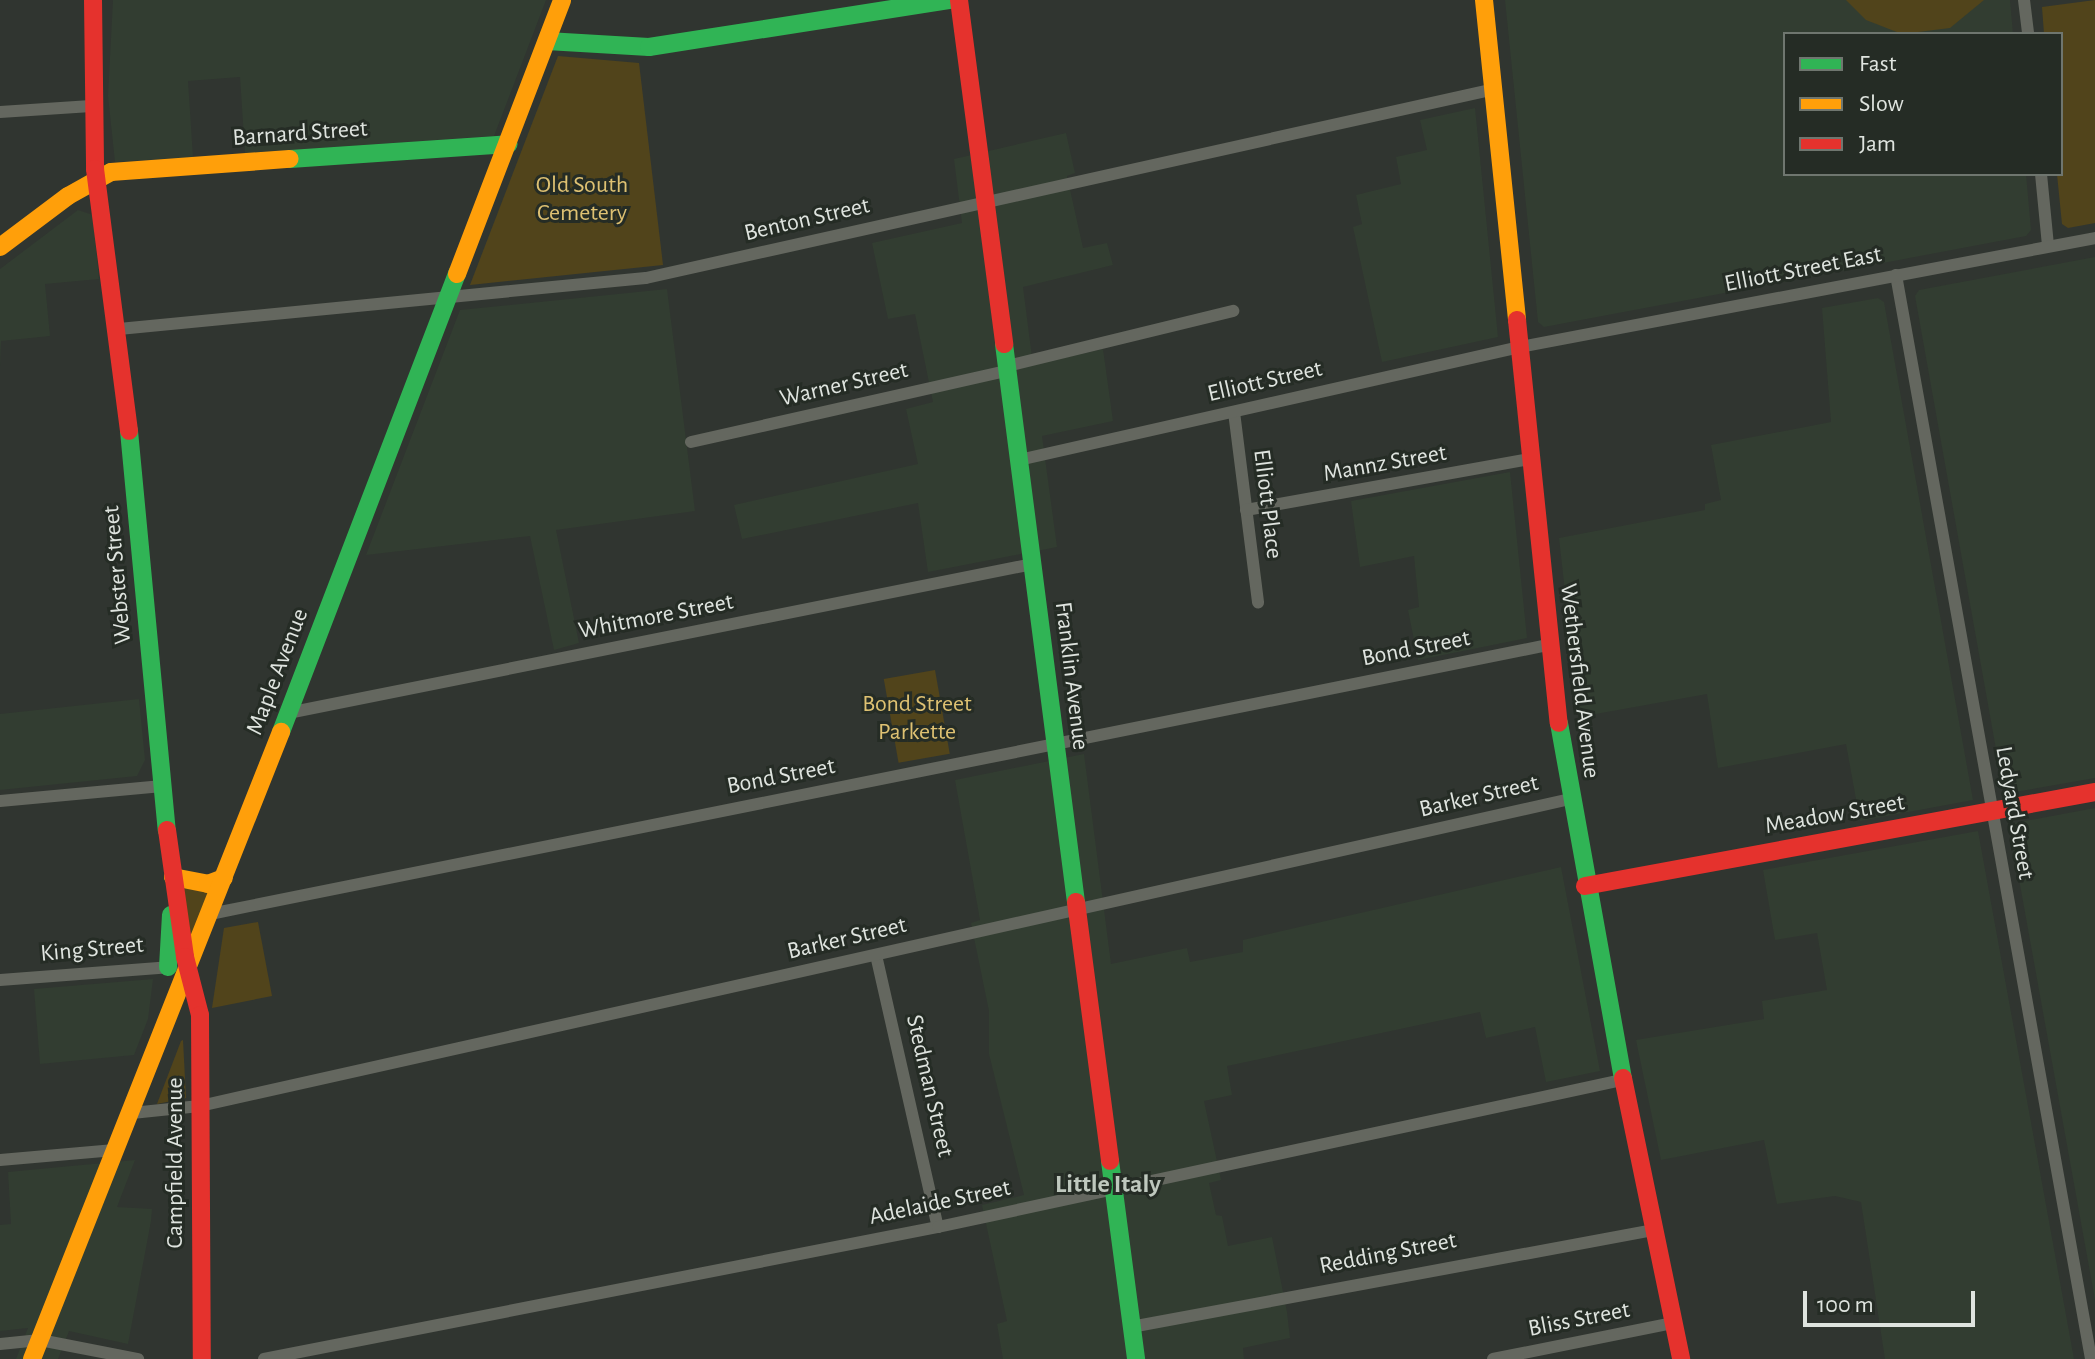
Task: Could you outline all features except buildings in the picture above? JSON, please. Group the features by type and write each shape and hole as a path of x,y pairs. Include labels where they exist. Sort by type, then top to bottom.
{"main road":[{"name":"Webster Street","path":"93,0 91,106 97,178 119,329 162,786 187,968"},
{"name":"Maple Avenue","path":"32,1359 210,914 562,0"},
{"path":"547,41 649,47 950,0"},
{"name":"Franklin Avenue","path":"959,0 1136,1359"},
{"name":"Wethersfield Avenue","path":"1484,0 1548,645 1570,799 1622,1080 1681,1359"},
{"name":"Barnard Street","path":"97,178 111,172 508,144"},
{"path":"0,247 97,178"},
{"name":"Meadow Street","path":"1585,886 2095,792"},
{"path":"173,877 208,884 224,878"},
{"path":"168,967 169,921 177,902"},
{"name":"Campfield Avenue","path":"187,968 200,1015 202,1359"}],"street":[{"path":"2024,0 2028,32"},
{"name":"Benton Street","path":"119,329 646,278 1494,89"},
{"path":"0,112 91,106"},
{"path":"2041,176 2048,246"},
{"name":"Elliott Street East","path":"1520,347 2095,238"},
{"name":"Ledyard Street","path":"1896,275 2091,1359"},
{"name":"Warner Street","path":"691,442 1233,311"},
{"name":"Elliott Street","path":"1019,460 1520,347"},
{"name":"Elliott Place","path":"1234,412 1258,602"},
{"name":"Mannz Street","path":"1246,510 1530,459"},
{"name":"Whitmore Street","path":"288,713 1032,564"},
{"name":"Bond Street","path":"210,914 1548,645"},
{"path":"0,801 162,786"},
{"name":"Barker Street","path":"132,1113 200,1106 1570,799"},
{"name":"Stedman Street","path":"876,955 938,1227"},
{"name":"King Street","path":"0,980 187,968"},
{"name":"Adelaide Street","path":"264,1359 938,1227 1622,1080"},
{"path":"0,1160 115,1150"},
{"name":"Redding Street","path":"1131,1327 1654,1230"},
{"name":"Bliss Street","path":"1493,1359 1673,1323"},
{"path":"0,1344 40,1340 138,1359"}],"shaded area":[{"path":"113,0 546,0 494,136 245,153 240,77 188,81 193,157 115,162 108,96"},
{"path":"1505,0 2010,0 2013,32 1783,32 1783,176 2026,176 2031,230 2026,236 1544,327 1538,322"},
{"path":"1475,108 1498,337 1382,362 1353,227 1362,224 1356,195 1401,184 1396,157 1427,150 1420,120"},
{"path":"1066,133 1075,173 1067,176 1083,248 1107,243 1113,265 1023,287 1033,365 1103,349 1113,421 1042,436 1057,547 928,572 918,503 742,539 734,505 918,464 906,409 933,402 915,314 888,319 872,243 962,223 954,159"},
{"path":"78,210 93,215 99,279 45,284 50,336 1,341 0,367 0,269"},
{"path":"2095,257 2095,778 2004,794 1915,296 1919,290"},
{"path":"667,289 695,511 556,530 579,643 554,650 530,536 366,555 460,310"},
{"path":"1878,298 1884,302 1973,800 1860,821 1846,744 1718,768 1707,694 1579,717 1559,538 1705,510 1705,504 1721,500 1711,445 1831,422 1822,308"},
{"path":"1510,472 1527,638 1418,660 1408,610 1419,607 1414,556 1360,567 1351,501"},
{"path":"139,699 145,760 137,776 0,790 0,714"},
{"path":"1084,754 1111,964 1187,948 1190,962 1243,952 1243,940 1561,867 1600,1071 1546,1082 1535,1027 1486,1038 1480,1012 1227,1066 1232,1095 1204,1101 1221,1180 1209,1183 1216,1215 1222,1216 1228,1246 1272,1237 1287,1312 1290,1338 1243,1348 1244,1359 1003,1359 997,1324 1007,1321 982,1205 1024,1195 989,1054 989,1011 971,923 980,920 955,780"},
{"path":"2095,808 2095,1300 2009,824"},
{"path":"1978,831 2074,1359 1885,1359 1861,1202 1835,1196 1777,1204 1764,1140 1661,1160 1636,1040 1764,1019 1762,1001 1827,990 1817,933 1775,940 1763,870"},
{"path":"153,979 148,1019 134,1055 40,1064 34,989"},
{"path":"135,1160 117,1207 152,1209 128,1344 69,1331 58,1359 16,1359 28,1328 0,1331 0,1225 11,1224 8,1172"}],"green space":[{"path":"1846,0 1984,0 1950,28 1897,32 1866,20"},
{"path":"2095,0 2095,223 2068,228 2062,224 2057,176 2063,176 2063,32 2044,32 2042,7"},
{"name":"Old South Cemetery","path":"558,56 639,63 663,265 470,285"},
{"name":"Bond Street Parkette","path":"935,670 950,754 899,763 884,679"},
{"path":"183,888 209,892 190,939"},
{"path":"258,922 272,996 212,1008 224,928"},
{"path":"181,1041 186,1098 157,1104"}],"traffic: fast":[{"path":"547,41 649,47 950,0"},
{"path":"290,159 508,144"},
{"path":"281,732 457,274"},
{"path":"1004,344 1076,902"},
{"path":"129,431 167,830"},
{"path":"1559,723 1623,1078"},
{"path":"168,967 171,915"},
{"path":"1110,1161 1136,1359"}],"traffic: slow":[{"path":"457,274 562,0"},
{"path":"1484,0 1517,320"},
{"path":"0,247 68,196 111,172 290,159"},
{"path":"32,1359 281,732"},
{"path":"173,877 208,884 224,878"}],"traffic: jam":[{"path":"93,0 95,169 129,431"},
{"path":"959,0 1004,344"},
{"path":"1517,320 1559,723"},
{"path":"1585,886 2095,792"},
{"path":"167,830 185,957 200,1015 202,1359"},
{"path":"1076,902 1110,1161"},
{"path":"1623,1078 1681,1359"}],"district":[{"name":"Little Italy","path":"1108,1185"}]}
